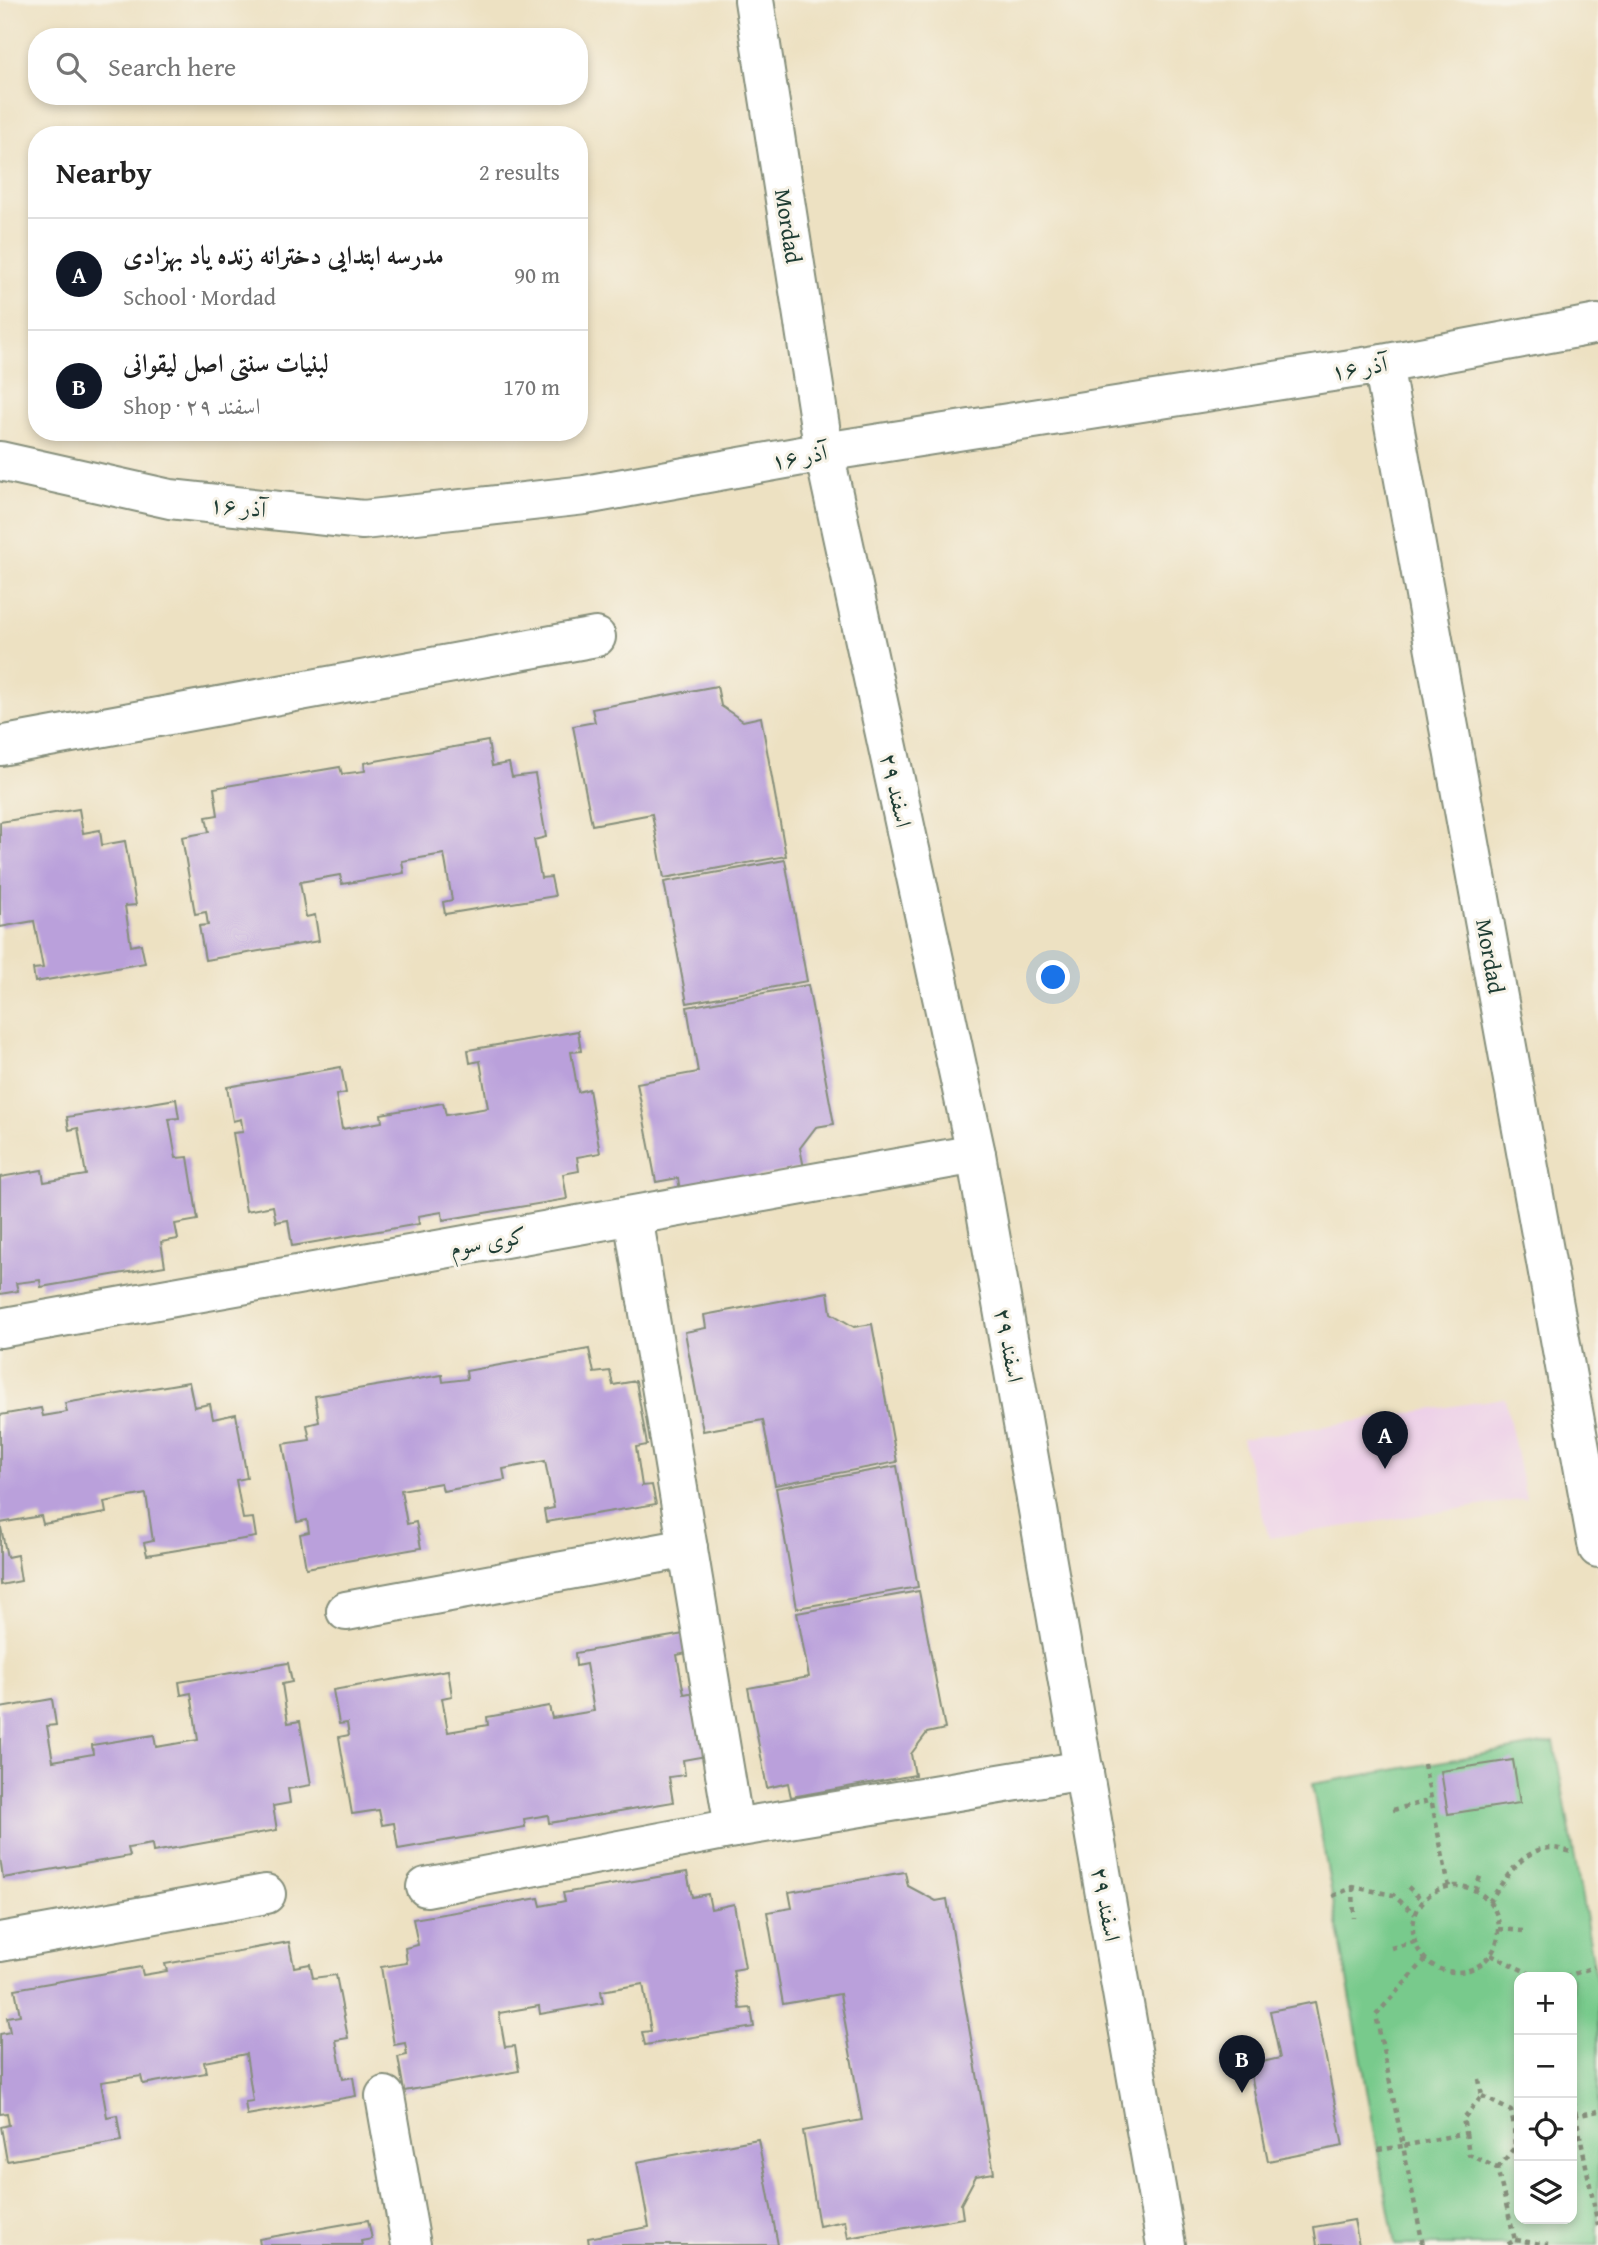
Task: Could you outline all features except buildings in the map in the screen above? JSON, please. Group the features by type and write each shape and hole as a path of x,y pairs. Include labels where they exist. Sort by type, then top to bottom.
{"street":[{"name":"Mordad","path":"754,0 824,452"},
{"name":"۱۶ آذر","path":"0,461 170,499 363,520 585,495 824,452 1383,364 1598,324"},
{"name":"Mordad","path":"1383,364 1598,1548"},
{"name":"۲۹ اسفند","path":"824,452 976,1154 1166,2245"},
{"path":"0,747 596,637"},
{"name":"کوی سوم","path":"0,1328 976,1154"},
{"path":"633,1216 734,1828"},
{"path":"346,1611 688,1548"},
{"path":"426,1888 734,1828 1084,1770"},
{"path":"0,1942 266,1894"},
{"path":"385,2096 411,2245"}],"path":[{"path":"1424,1765 1449,1887"},
{"path":"1393,1810 1432,1800"},
{"path":"1489,1902 1509,1874 1529,1854 1548,1848 1573,1852"},
{"path":"1475,1891 1481,1874"},
{"path":"1408,1887 1423,1901"},
{"path":"1449,1887 1464,1887 1475,1891 1489,1902 1497,1914 1497,1943 1491,1955 1469,1970 1442,1970 1426,1959 1414,1942 1415,1914 1423,1901 1435,1892 1449,1887"},
{"path":"1333,1896 1353,1888 1393,1895 1415,1914"},
{"path":"1353,1888 1354,1917"},
{"path":"1499,1929 1523,1931"},
{"path":"1391,1948 1414,1942"},
{"path":"1491,1955 1527,1972"},
{"path":"1423,2245 1376,2015 1426,1959"},
{"path":"1577,1973 1594,1967"},
{"path":"1479,2079 1482,2096 1463,2119 1469,2154 1497,2168 1515,2240"},
{"path":"1482,2096 1511,2111 1514,2120"},
{"path":"1577,2115 1598,2111"},
{"path":"1577,2130 1598,2225"},
{"path":"1378,2150 1466,2133"},
{"path":"1497,2168 1514,2148"},
{"path":"1507,2245 1515,2240 1548,2245"}],"shaded area":[{"path":"1505,1398 1526,1499 1269,1538 1242,1439"}],"green space":[{"path":"1554,1742 1598,1987 1598,2245 1395,2245 1312,1784"}],"place":[{"name":"مدرسه ابتدایی دخترانه زنده یاد بهزادی","path":"1385,1469"},
{"name":"لبنیات سنتی اصل لیقوانی","path":"1242,2093"}]}
